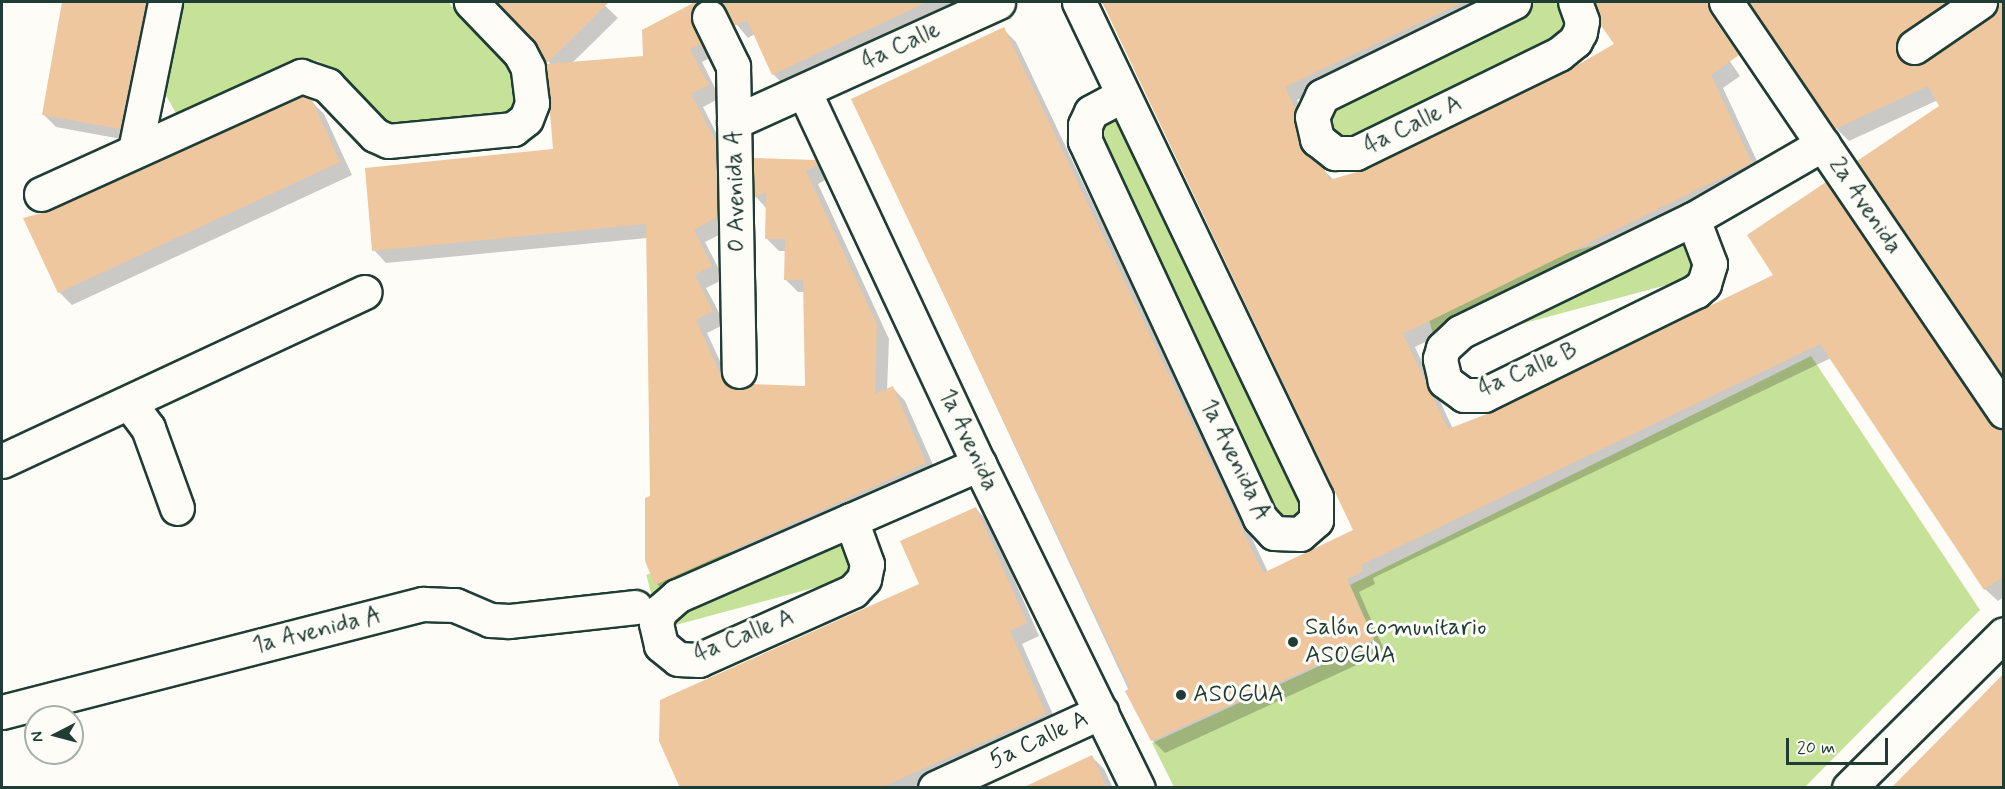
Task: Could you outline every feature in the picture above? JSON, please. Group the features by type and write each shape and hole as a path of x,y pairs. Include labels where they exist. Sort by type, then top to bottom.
{"street":[{"path":"135,150 165,2"},
{"path":"41,194 290,79 307,76 327,85 375,135 388,141 513,129 526,119 532,103 528,68 516,48 471,2"},
{"name":"4a Calle","path":"734,122 998,2"},
{"name":"1a Avenida A","path":"1079,2 1316,497 1316,520 1300,534 1274,533 1260,518 1085,141 1085,125 1091,112 1123,95"},
{"name":"4a Calle A","path":"1514,2 1322,96 1312,117 1317,139 1335,153 1356,153 1559,54 1575,41 1580,32 1582,21 1575,2"},
{"name":"2a Avenida","path":"1726,2 2004,411"},
{"path":"1914,46 1980,2"},
{"name":"0 Avenida A","path":"709,17 733,66 739,371"},
{"path":"152,67 154,86 173,118 181,125 190,125"},
{"name":"1a Avenida","path":"804,91 979,464 1138,788"},
{"name":"4a Calle B","path":"1693,219 1710,264 1704,284 1696,291 1484,395 1464,395 1445,381 1440,359 1450,338 1693,219 1823,144"},
{"path":"2,461 130,404 365,292"},
{"path":"130,404 148,429 177,508"},
{"name":"4a Calle A","path":"850,520 867,564 864,579 853,591 699,660 678,659 660,645 656,622 667,602 850,520 979,464"},
{"name":"1a Avenida A","path":"2,712 423,604 448,604 490,620 509,621 634,607"},
{"path":"1849,788 2004,634"},
{"name":"5a Calle A","path":"935,788 981,778 1101,712"}],"green space":[{"path":"172,2 448,2 514,73 518,95 508,115 487,124 390,123 371,111 328,67 318,61 296,59 223,101 177,115 159,83"},
{"path":"1514,2 1575,2 1580,32 1346,155 1315,106"},
{"path":"1123,95 1317,501 1279,534 1085,141"},
{"path":"1693,219 1708,274 1436,347 1422,292"},
{"path":"1811,356 1980,610 1805,787 1174,787 1152,743 1374,641 1350,585"},
{"path":"851,520 865,574 661,629 646,575"}],"building":[{"path":"62,2 146,2 120,129 42,115"},
{"path":"497,2 609,2 547,63 534,40"},
{"path":"699,2 690,16 701,44 690,49 709,85 691,94 716,142 717,217 694,230 712,266 695,275 713,311 696,320 723,380 739,390 752,384 805,386 803,280 784,280 785,239 765,239 766,192 754,198 754,158 816,160 818,165 806,171 877,325 875,394 893,386 926,463 655,585 645,561 645,498 650,496 646,224 372,251 365,168 553,149 546,64 643,56 642,30"},
{"path":"719,2 927,2 772,75 747,20 734,26"},
{"path":"1102,2 1463,2 1285,87 1295,108 1294,121 1299,144 1324,168 1329,180 1364,170 1567,71 1614,44 1600,24 1595,2 1708,2 1710,13 1739,55 1711,75 1752,163 1403,334 1448,429 1492,412 1773,275 1747,235 1826,182 1988,422 2004,429 2004,576 1984,590 1820,344 1361,565 1363,571 1347,579 1374,639 1151,741 1125,691 1130,688 851,99 1004,27 1263,573 1353,530"},
{"path":"1748,2 1947,2 1897,38 1898,57 1915,66 1991,17 1999,2 2004,2 2004,377 1857,161 1939,106 1928,86 1835,129"},
{"path":"302,96 312,100 340,162 58,293 23,218 49,211"},
{"path":"976,507 1027,623 1010,631 1046,714 880,788 680,788 659,741 660,700 919,584 900,541"},
{"path":"2004,673 2004,788 1891,788 1971,707"},
{"path":"1092,755 1107,788 1022,788"}],"place":[{"name":"Salón comunitario ASOGUA","path":"1293,642"},
{"name":"ASOGUA","path":"1181,695"}]}
